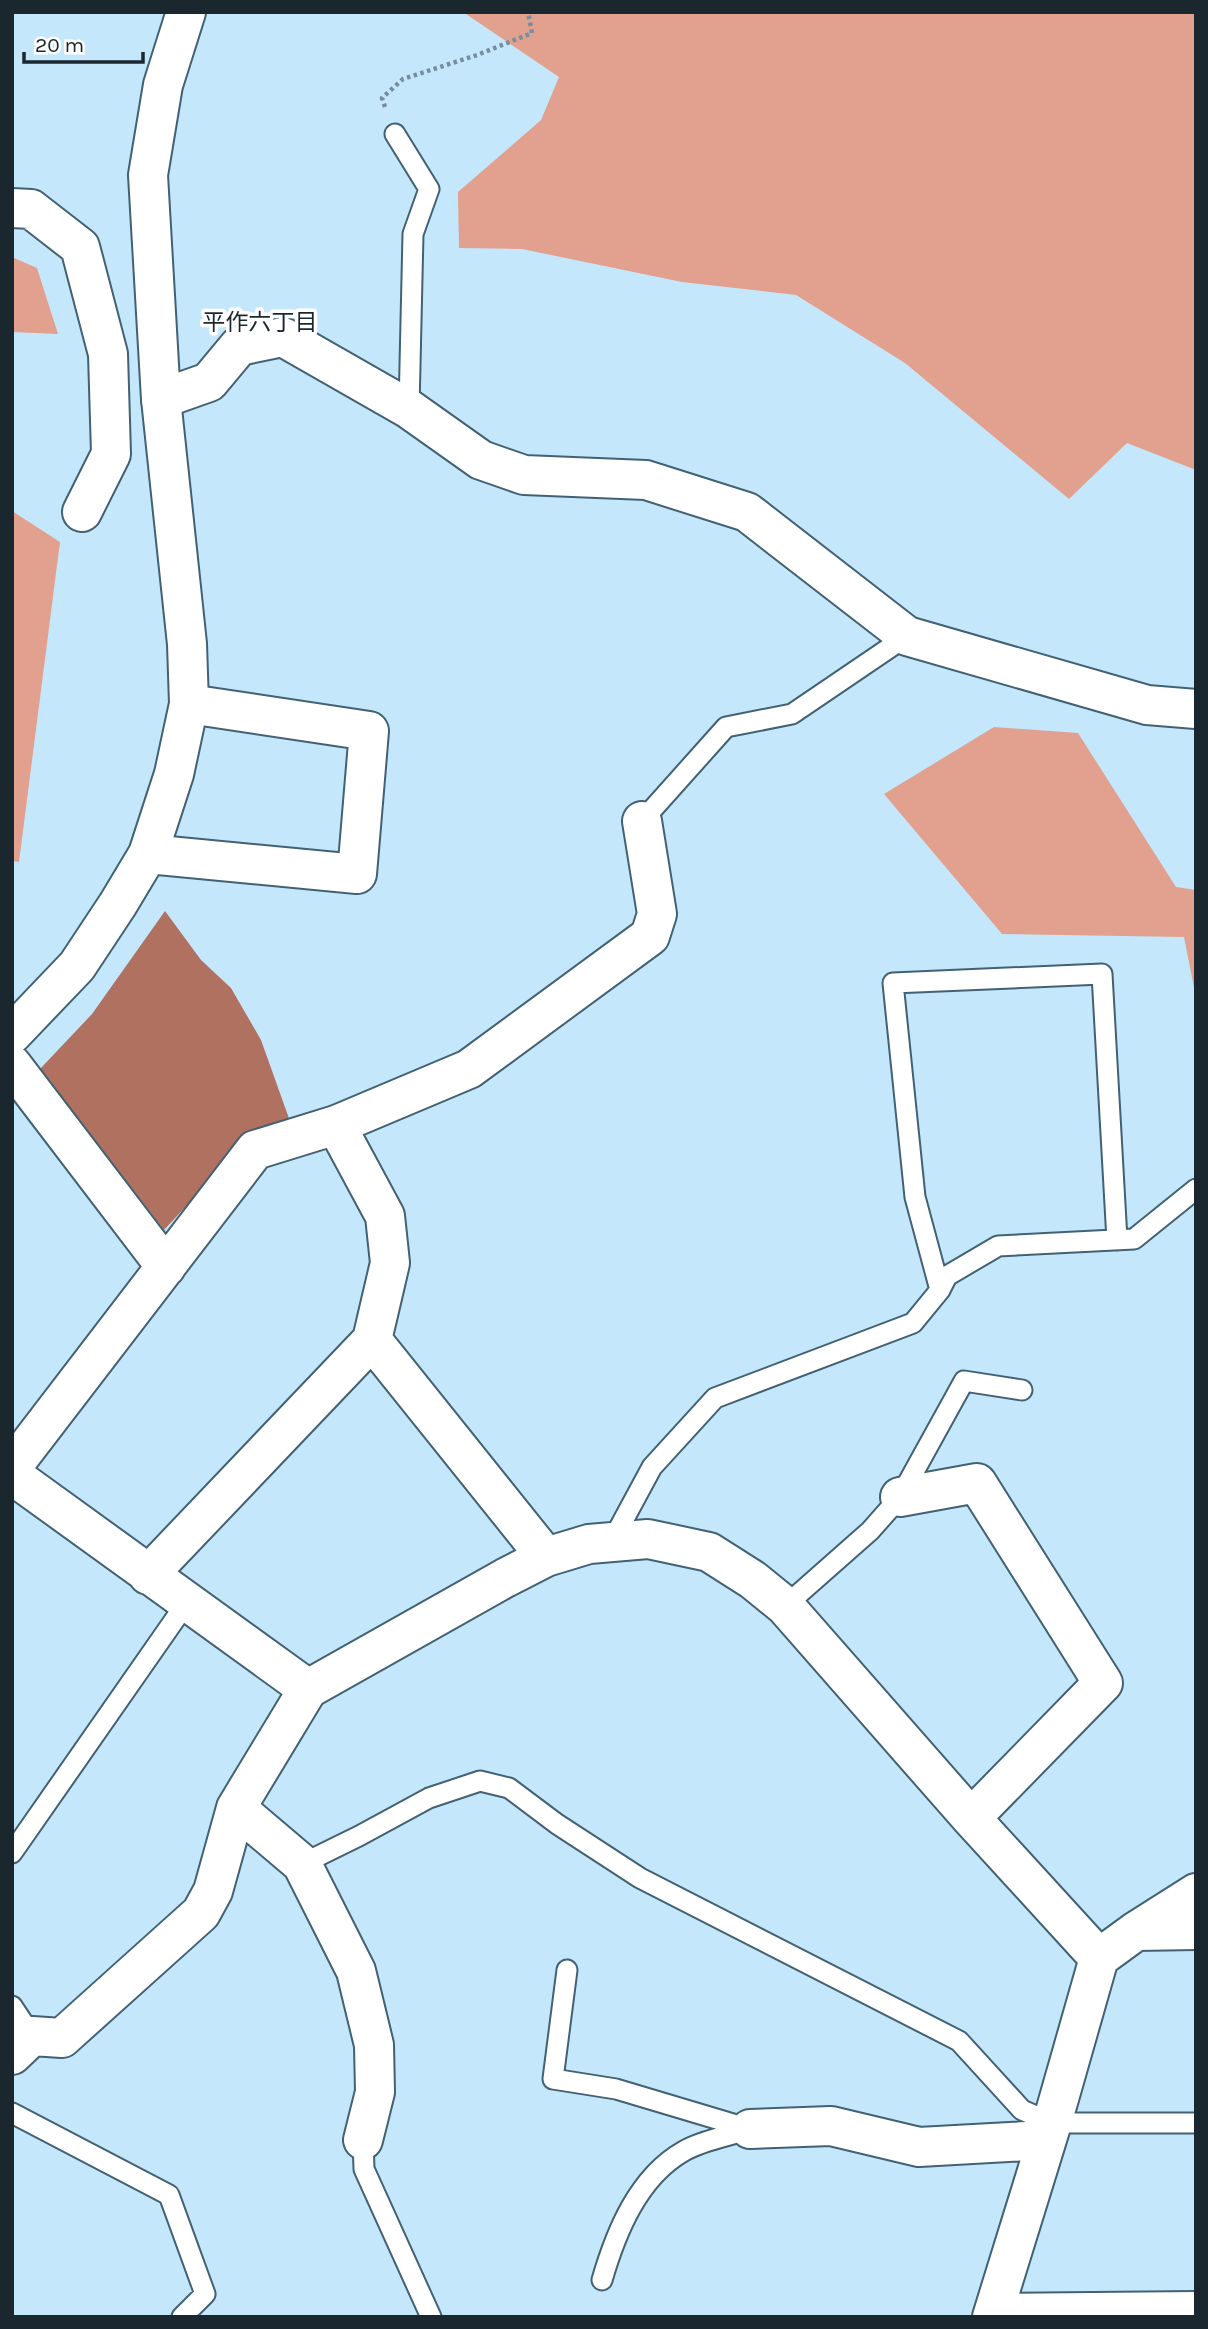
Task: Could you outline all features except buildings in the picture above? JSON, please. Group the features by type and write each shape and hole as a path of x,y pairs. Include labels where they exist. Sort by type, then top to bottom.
{"street":[{"path":"12,1034 77,966 148,854 174,774 189,704 187,645 160,386 148,175 163,85 186,12"},
{"path":"12,208 31,209 80,247 108,354 111,454 82,512"},
{"path":"110,378 160,386 209,382 239,346 283,337 410,409 481,460 524,475 646,480 747,512 907,636 1147,705 1196,709"},
{"path":"148,854 357,874 369,731 189,704"},
{"path":"12,1467 256,1150 336,1125 469,1069 650,936 657,914 642,821"},
{"path":"12,1065 166,1267"},
{"path":"148,1575 372,1340 390,1263 385,1216 336,1125"},
{"path":"372,1340 546,1557"},
{"path":"12,1475 308,1689"},
{"path":"900,1497 977,1483 1103,1684 971,1818"},
{"path":"19,2032 62,2038 201,1913 213,1891 236,1808 308,1689 546,1557 589,1545 648,1539 709,1552 753,1580 785,1606 971,1818 1099,1958"},
{"path":"236,1808 302,1864 356,1971 374,2045 375,2092 363,2140"},
{"path":"1186,2313 993,2315 1099,1958 1136,1931 1196,1894"},
{"path":"1136,1931 1196,1930"},
{"path":"750,2129 831,2126 919,2147 1049,2132"}],"lane":[{"path":"395,134 429,189 413,234 410,409"},
{"path":"642,821 726,727 792,713 907,636"},
{"path":"940,1290 915,1197 893,983 1102,974 1117,1240"},
{"path":"611,1543 652,1467 715,1398 913,1323 940,1290 947,1276 998,1246 1134,1239 1196,1189"},
{"path":"785,1606 870,1531 900,1497 964,1381 1023,1390"},
{"path":"12,1853 187,1602"},
{"path":"302,1864 429,1798 480,1781 509,1788 557,1824 640,1878 959,2040 1022,2110 1049,2132 1196,2123"},
{"path":"567,1970 553,2079 616,2090 750,2129"},
{"path":"12,2113 169,2194 205,2294 182,2317"},
{"path":"602,2280 631,2206 659,2168 685,2150 750,2129"},
{"path":"363,2140 364,2169 431,2317"}],"path":[{"path":"395,134 382,98 404,79 477,55 532,33 528,12"}],"shaded area":[{"path":"463,12 1196,12 1196,470 1127,443 1069,499 905,363 796,295 682,282 522,249 459,248 458,192 541,120 559,77"},
{"path":"12,257 37,268 58,334 12,332"},
{"path":"12,511 60,542 19,862 12,861"},
{"path":"994,727 1078,733 1176,887 1196,890 1196,998 1184,937 1002,934 884,794"},
{"path":"165,911 201,960 231,988 261,1040 291,1124 249,1138 164,1230 40,1069 92,1014"}],"district":[{"name":"平作六丁目","path":"260,322"}]}
